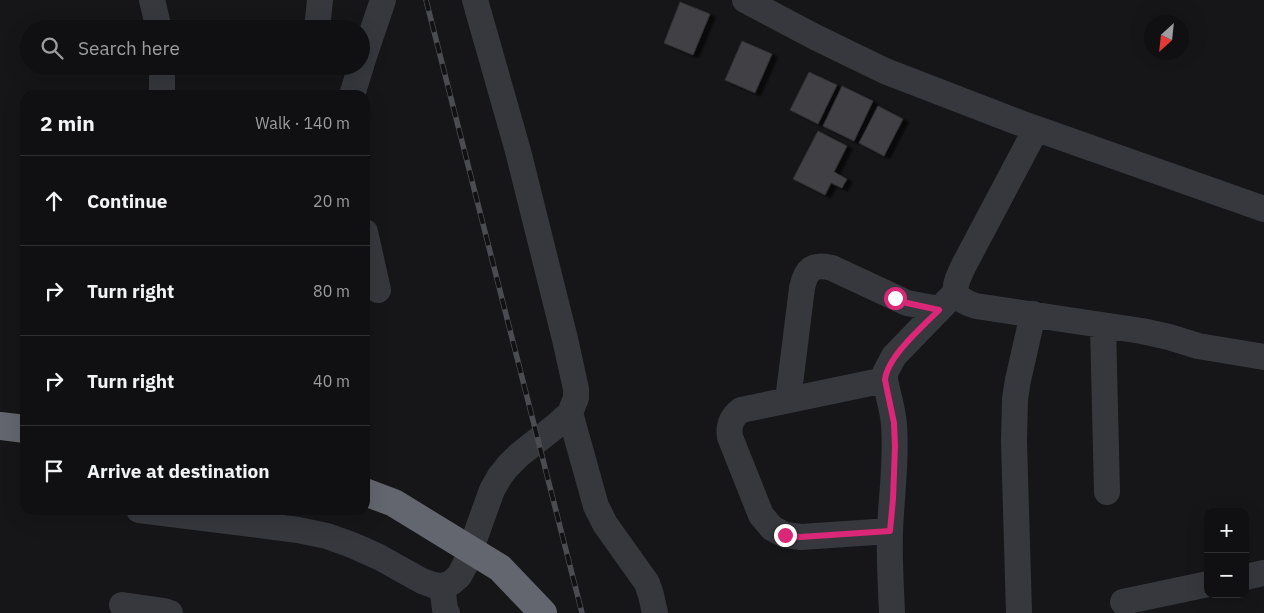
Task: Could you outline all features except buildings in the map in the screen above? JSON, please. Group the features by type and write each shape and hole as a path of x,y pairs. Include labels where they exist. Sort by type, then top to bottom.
{"highway":[{"path":"0,426 20,428"},
{"path":"370,494 394,503 500,568 543,613"}],"street":[{"path":"152,0 157,20"},
{"path":"318,20 320,0"},
{"path":"370,39 383,0"},
{"path":"179,515 298,530 327,536 352,544 422,581 442,586 452,583 465,565 492,490 500,476 519,455 570,413 576,398 576,389 565,339 518,151 475,0"},
{"path":"745,0 885,71 1036,129 1264,209"},
{"path":"162,75 162,90"},
{"path":"354,90 358,75"},
{"path":"892,613 890,531 895,446 894,423 885,380 886,373 894,356 947,301 1036,129"},
{"path":"370,254 378,290"},
{"path":"788,400 802,288 807,272 818,266 832,268 907,303 947,301 959,297 965,302 976,306 1142,331 1198,346 1264,357"},
{"path":"1019,613 1014,414 1018,380 1033,314"},
{"path":"1104,326 1107,492"},
{"path":"885,380 741,410 735,415 729,426 730,437 761,515 772,528 785,535 800,537 890,531"},
{"path":"570,413 596,506 605,524 647,583 655,613"},
{"path":"1249,576 1264,573"},
{"path":"1123,602 1204,585"},
{"path":"442,586 447,613"},
{"path":"122,606 170,613"}],"railway":[{"path":"426,0 582,613"}],"route":[{"path":"785,535 800,537 890,531 895,446 894,423 885,380 886,373 894,356 939,310 907,303 895,298"}]}
